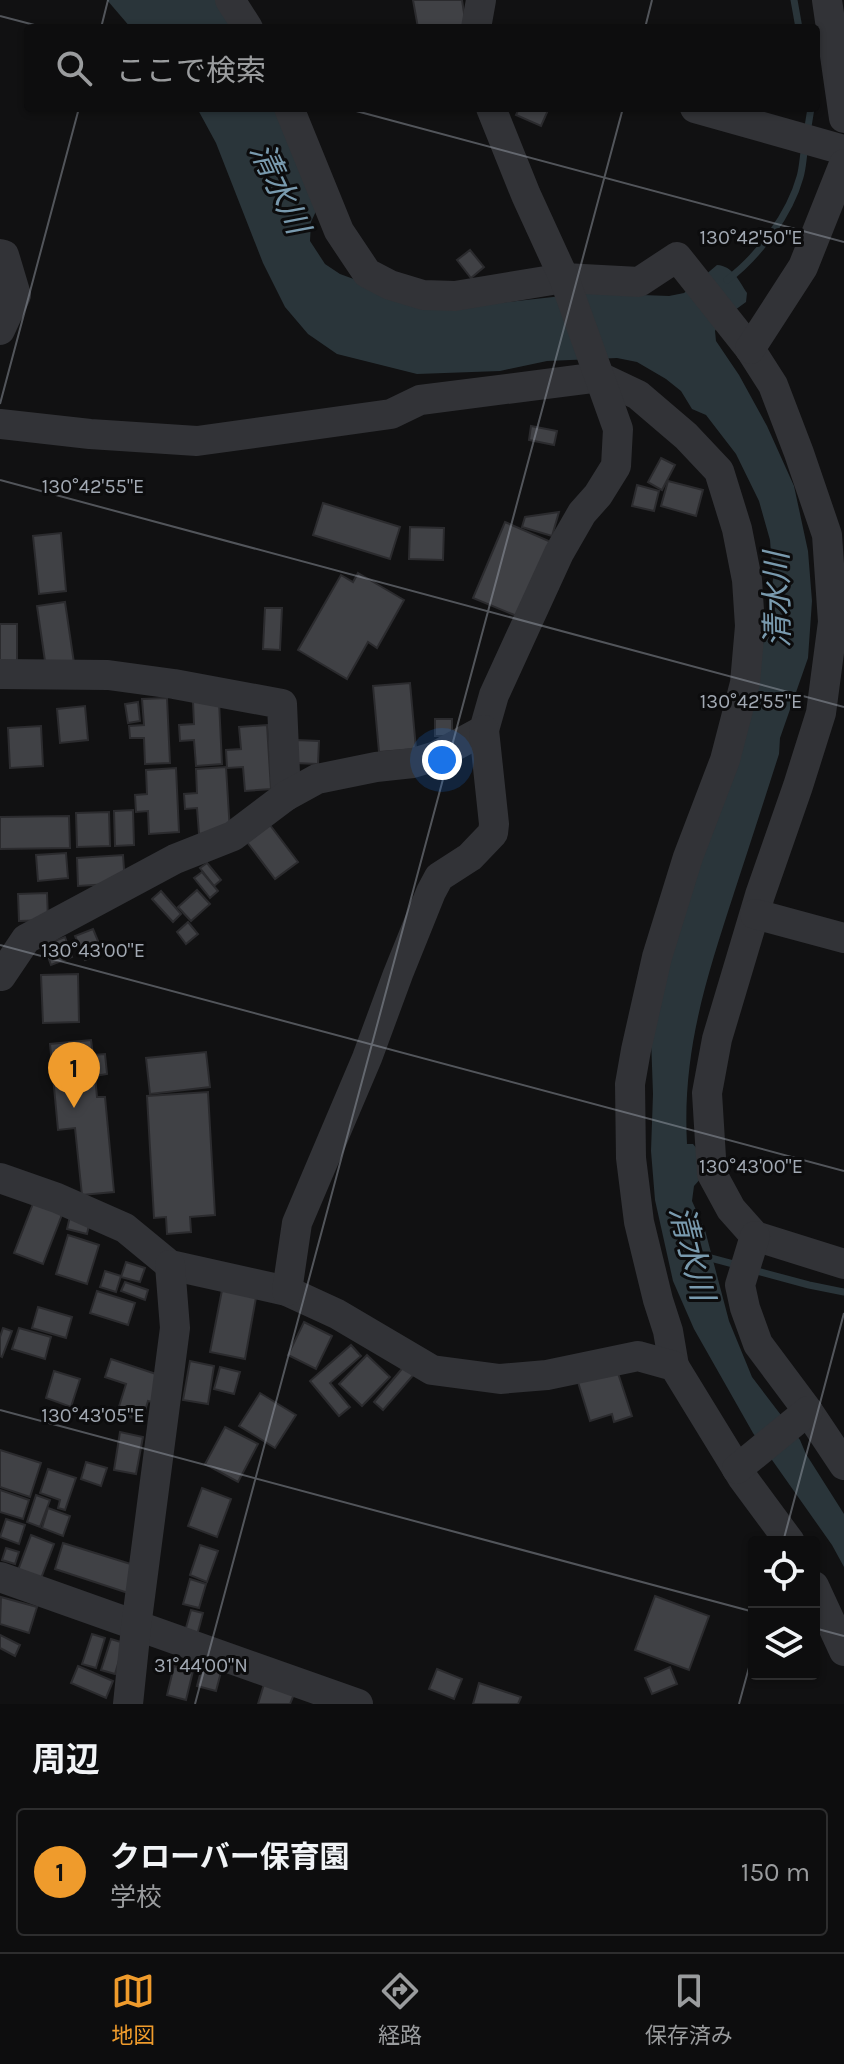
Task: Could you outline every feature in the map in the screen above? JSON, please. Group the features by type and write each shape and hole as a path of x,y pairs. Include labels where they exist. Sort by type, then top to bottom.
{"street":[{"path":"230,0 245,24"},
{"path":"478,24 481,0"},
{"path":"750,349 803,267 841,144 827,0"},
{"path":"291,112 339,231 367,273 390,285 423,295 455,296 564,278 639,282 677,257 750,349 773,385 827,535 833,622 832,716 755,914 717,1039 707,1093 712,1174 731,1209 755,1236 844,1264"},
{"path":"287,1291 297,1223 367,1058 431,892 439,877 470,857 493,833 484,730 494,695 559,553 582,513 598,495 616,466 618,429 600,377 564,278 493,112"},
{"path":"709,112 781,132 841,144"},
{"path":"0,254 4,255 16,295 0,330"},
{"path":"0,424 197,441 391,414 420,400 600,377 638,395 686,436 719,471 737,529 747,580 750,626 745,683 725,760 688,857 657,957 630,1084 631,1158 639,1222 668,1331 674,1366 737,1469 786,1536"},
{"path":"0,674 108,675 282,704 286,796"},
{"path":"0,979 26,939 175,859 233,836 286,796 317,779 413,763 436,756 484,730"},
{"path":"755,914 844,938"},
{"path":"0,1178 57,1198 125,1228 170,1265 287,1291 337,1314 432,1370 500,1379 547,1375 638,1356 674,1366"},
{"path":"755,1236 740,1285 758,1344 844,1465"},
{"path":"128,1704 175,1328 170,1265"},
{"path":"737,1469 808,1411"},
{"path":"0,1577 358,1704"},
{"path":"820,1599 844,1651"}],"water":[{"path":"107,0 216,0 231,24 128,24"},
{"name":"清水川","path":"199,112 279,112 317,209 311,222 310,241 325,264 340,274 370,285 498,303 589,293 669,296 684,293 717,265 731,271 747,293 746,302 720,321 715,331 716,341 767,426 794,486 808,551 812,601 808,658 780,738 779,754 698,1016 688,1078 687,1144 693,1144 698,1150 702,1177 694,1186 692,1201 705,1230 729,1321 752,1377 800,1440 844,1514 844,1567 832,1545 753,1433 694,1329 673,1281 655,1200 651,1151 651,1038 669,953 745,722 768,623 773,579 770,540 759,501 736,454 706,415 692,409 681,391 666,379 637,362 617,358 547,361 500,371 417,374 337,354 308,334 285,307 263,263 216,143"}],"building":[{"path":"413,0 462,0 466,24 417,24"},
{"path":"517,112 547,112 541,126 516,115"},
{"path":"470,250 484,267 471,278 457,260"},
{"path":"531,426 557,431 554,445 529,440"},
{"path":"661,458 675,465 662,490 648,482"},
{"path":"668,481 703,490 696,516 661,506"},
{"path":"637,485 659,491 654,511 632,506"},
{"path":"323,503 400,527 390,559 313,535"},
{"path":"559,512 552,536 522,527 525,517"},
{"path":"505,522 551,542 519,617 473,598"},
{"path":"410,527 444,528 443,560 409,559"},
{"path":"61,533 66,591 39,594 33,536"},
{"path":"358,573 404,600 377,648 368,642 347,679 298,650 341,575 353,582"},
{"path":"65,602 74,663 46,668 37,606"},
{"path":"265,608 282,608 280,650 263,649"},
{"path":"0,624 17,624 17,666 0,666"},
{"path":"410,683 416,749 379,752 373,686"},
{"path":"167,698 170,763 145,764 144,738 130,738 129,726 144,725 142,699"},
{"path":"219,701 222,764 196,766 194,740 180,741 179,725 194,724 193,702"},
{"path":"138,702 140,721 128,723 125,704"},
{"path":"85,706 88,740 60,743 57,709"},
{"path":"435,719 452,719 452,736 435,736"},
{"path":"267,725 271,789 245,791 243,767 227,768 226,750 241,749 239,727"},
{"path":"41,726 43,766 10,768 8,728"},
{"path":"296,740 319,741 318,764 295,763"},
{"path":"226,767 230,832 199,834 197,808 185,809 184,794 197,793 196,769"},
{"path":"176,768 179,832 149,834 148,811 136,812 135,795 147,794 146,770"},
{"path":"133,810 134,845 115,846 114,811"},
{"path":"109,812 110,846 77,847 76,813"},
{"path":"69,816 70,848 0,849 0,817"},
{"path":"270,825 298,862 275,879 247,842"},
{"path":"66,853 68,878 38,881 36,855"},
{"path":"123,855 125,883 78,886 77,858"},
{"path":"207,863 221,880 214,886 200,868"},
{"path":"202,872 218,891 210,898 194,878"},
{"path":"197,890 210,904 191,921 178,907"},
{"path":"161,891 181,914 173,922 152,899"},
{"path":"47,893 48,920 19,921 18,894"},
{"path":"188,922 198,934 186,944 177,932"},
{"path":"93,929 103,953 85,960 75,936"},
{"path":"65,937 72,957 51,965 44,945"},
{"path":"78,974 79,1022 43,1023 41,975"},
{"path":"91,1040 93,1055 105,1054 107,1074 95,1076 97,1097 105,1097 114,1192 82,1195 75,1128 58,1130 50,1044"},
{"path":"206,1052 210,1087 150,1094 146,1058"},
{"path":"208,1092 215,1215 190,1217 191,1232 167,1234 166,1217 154,1218 147,1096"},
{"path":"34,1201 63,1212 43,1264 14,1253"},
{"path":"70,1216 90,1221 87,1234 67,1229"},
{"path":"68,1235 99,1245 87,1284 56,1274"},
{"path":"126,1262 145,1268 140,1282 121,1277"},
{"path":"105,1271 121,1276 116,1292 100,1287"},
{"path":"125,1282 148,1290 145,1300 121,1291"},
{"path":"223,1285 257,1292 245,1359 210,1352"},
{"path":"97,1291 135,1303 128,1325 90,1313"},
{"path":"38,1307 72,1317 66,1338 32,1328"},
{"path":"304,1322 332,1336 316,1369 288,1355"},
{"path":"3,1328 12,1331 2,1357 0,1337"},
{"path":"19,1328 51,1337 45,1359 12,1349"},
{"path":"351,1345 361,1356 330,1383 350,1407 339,1416 310,1381"},
{"path":"367,1355 390,1377 362,1406 339,1384"},
{"path":"111,1359 159,1375 156,1403 148,1401 142,1421 117,1413 126,1384 105,1377"},
{"path":"190,1361 214,1366 208,1404 183,1400"},
{"path":"406,1364 416,1372 383,1410 374,1402"},
{"path":"220,1367 240,1372 234,1394 214,1389"},
{"path":"617,1370 632,1416 614,1422 612,1414 590,1421 578,1382"},
{"path":"54,1371 80,1379 71,1407 46,1398"},
{"path":"260,1393 296,1415 275,1448 239,1426"},
{"path":"225,1427 258,1444 238,1482 205,1464"},
{"path":"120,1432 143,1437 136,1474 114,1470"},
{"path":"0,1450 41,1463 30,1497 0,1487"},
{"path":"86,1462 107,1468 101,1486 81,1479"},
{"path":"48,1469 76,1478 65,1510 58,1508 60,1500 40,1493"},
{"path":"202,1488 231,1499 217,1537 188,1526"},
{"path":"0,1490 29,1500 23,1519 0,1512"},
{"path":"36,1495 50,1500 40,1527 27,1522"},
{"path":"48,1508 70,1516 63,1536 42,1528"},
{"path":"6,1519 25,1525 19,1544 0,1537"},
{"path":"31,1535 54,1544 40,1581 17,1573"},
{"path":"63,1543 137,1566 128,1593 55,1569"},
{"path":"200,1545 218,1551 207,1582 190,1575"},
{"path":"6,1548 19,1552 15,1564 2,1560"},
{"path":"190,1579 206,1584 199,1608 183,1604"},
{"path":"655,1596 709,1616 689,1670 635,1650"},
{"path":"1,1597 37,1607 29,1633 0,1624"},
{"path":"191,1610 203,1613 196,1639 184,1635"},
{"path":"92,1634 105,1638 96,1668 82,1664"},
{"path":"0,1635 20,1645 15,1656 0,1648"},
{"path":"111,1639 124,1643 115,1674 101,1670"},
{"path":"78,1666 113,1681 106,1698 71,1683"},
{"path":"174,1666 193,1671 186,1700 167,1695"},
{"path":"202,1667 221,1672 216,1691 197,1686"},
{"path":"670,1667 677,1684 652,1694 645,1678"},
{"path":"437,1669 462,1679 454,1699 429,1689"},
{"path":"479,1683 521,1697 518,1704 473,1704"},
{"path":"264,1684 294,1694 290,1704 258,1704"}],"waterway":[{"path":"794,0 798,24"},
{"path":"807,133 810,112"},
{"path":"727,280 750,259 781,220 800,177 805,146"},
{"name":"清水川","path":"707,1257 737,1265"},
{"path":"753,1270 844,1292"}],"place":[{"name":"クローバー保育園","path":"74,1108"}]}
